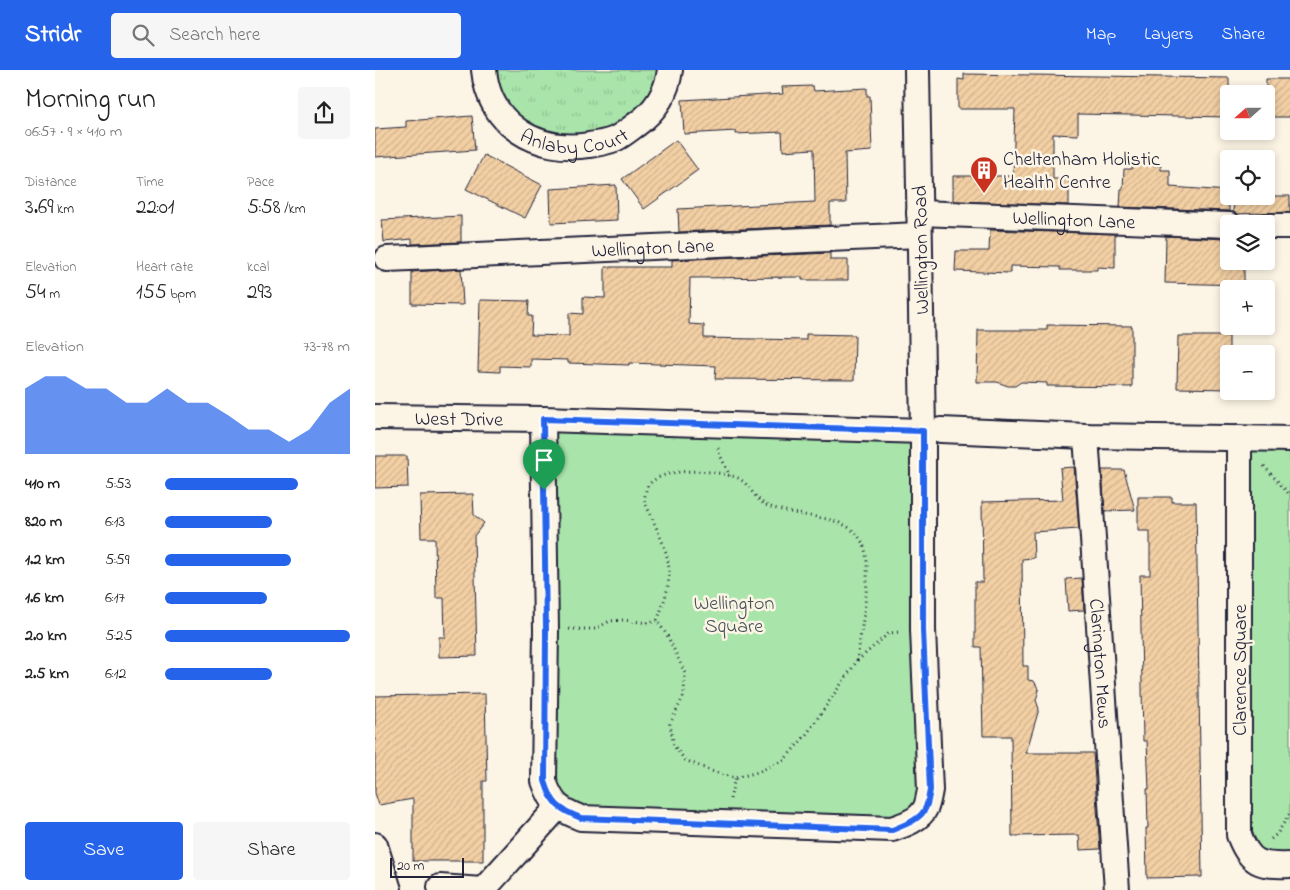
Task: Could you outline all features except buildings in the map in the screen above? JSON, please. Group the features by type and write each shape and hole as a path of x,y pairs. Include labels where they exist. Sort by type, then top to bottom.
{"street":[{"name":"Anlaby Court","path":"484,70 491,98 505,120 534,141 564,148 598,144 626,132 645,118 657,105 668,82 670,70"},
{"name":"Wellington Road","path":"917,70 919,224 932,431"},
{"name":"Wellington Lane","path":"387,260 919,224 1220,225"},
{"path":"1275,226 1290,226"},
{"name":"West Drive","path":"375,417 543,419"},
{"path":"932,431 923,630 930,790 926,807 917,818 892,830 581,818 558,807 550,797 545,781 546,630 543,419 932,431 1086,436 1290,439"},
{"name":"Clarington Mews","path":"1086,436 1117,890"},
{"name":"Clarence Square","path":"1239,438 1239,835 1250,858"},
{"path":"440,887 482,890 558,807"},
{"path":"375,845 389,890"},
{"path":"1250,858 1263,864 1290,865"}],"path":[{"path":"657,621 668,585 668,562 645,500 647,487 659,477 675,472 723,474 739,479 762,503 795,514 816,516 835,521 854,530 863,546 867,566 864,609 857,661"},
{"path":"546,630 595,629 610,621 623,620 649,624 657,621"},
{"path":"657,621 667,635 685,673 684,695 670,724 674,746 685,760 711,771 735,778 758,772 784,760 806,735 857,661 889,633 923,630"},
{"path":"1250,858 1277,834 1290,813"}],"green space":[{"path":"484,70 670,70 613,139 520,132"},
{"name":"Wellington Square","path":"543,419 923,431 928,765 917,818 581,818 550,797"},
{"path":"1239,438 1290,439 1290,865 1250,858"}],"place":[{"name":"Cheltenham Holistic Health Centre","path":"984,194"}],"route":[{"path":"543,419 923,431 923,630 930,790 926,807 917,818 892,830 581,818 558,807 550,797 545,781 546,630 544,490 543,419"}]}
